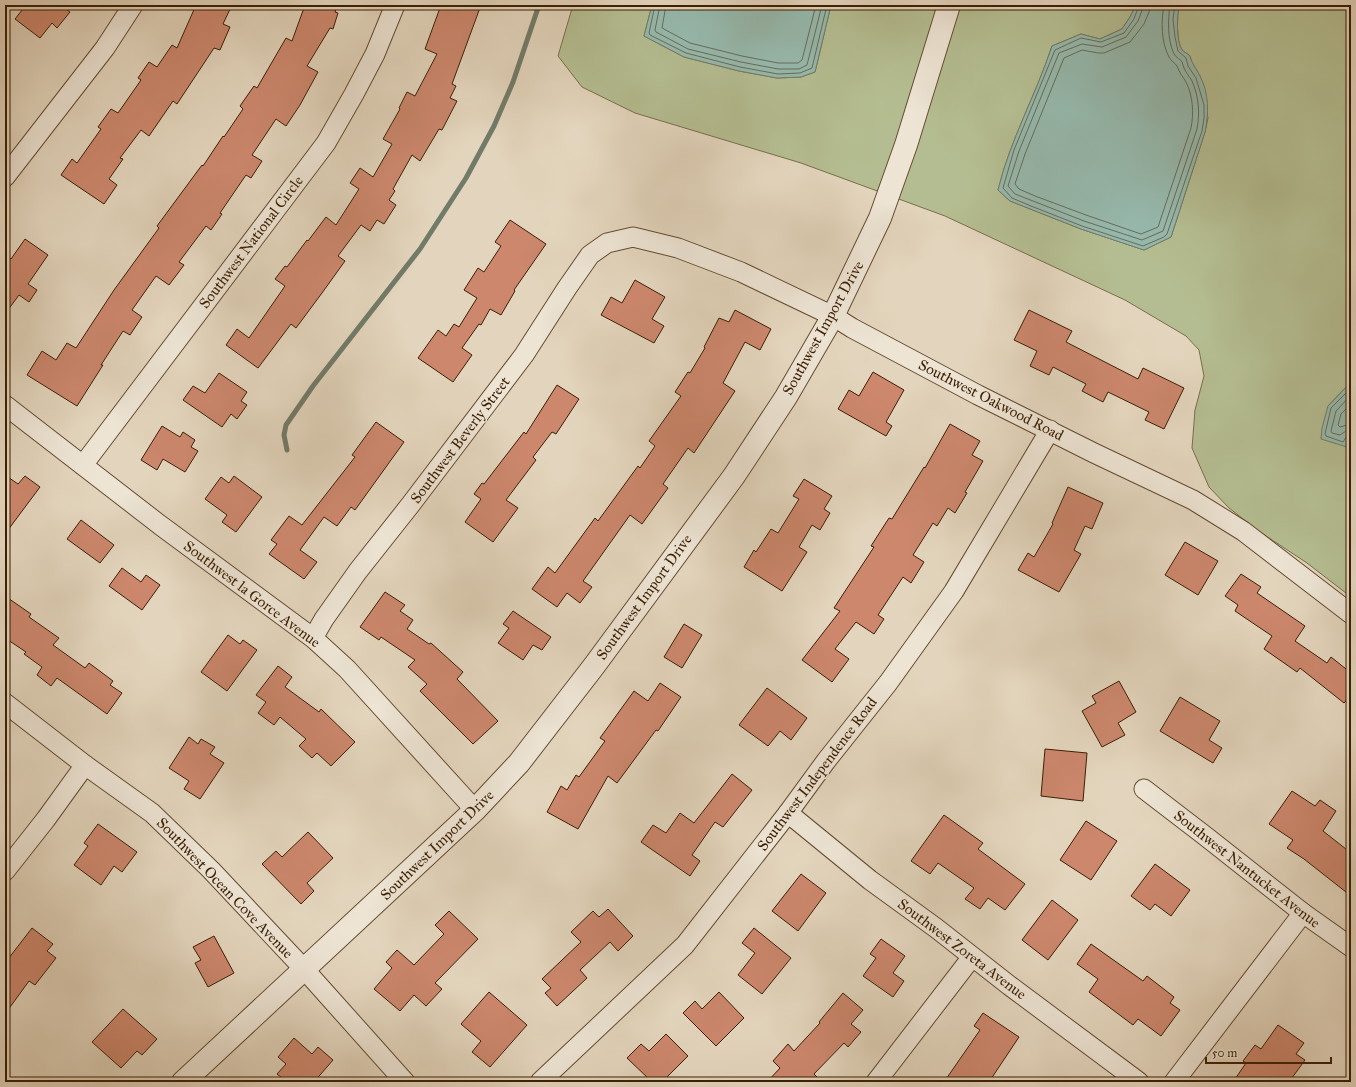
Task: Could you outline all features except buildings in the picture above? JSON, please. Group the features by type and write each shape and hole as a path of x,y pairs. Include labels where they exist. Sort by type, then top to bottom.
{"street":[{"path":"5,177 105,48 133,5"},
{"name":"Southwest National Circle","path":"83,465 326,143 375,54 395,5"},
{"name":"Southwest Import Drive","path":"183,1082 475,810 519,763 594,666 734,476 786,397 833,316 880,218 906,145 949,5"},
{"name":"Southwest Oakwood Road","path":"607,243 633,237 678,248 741,272 833,316 852,328 978,395 1094,453 1193,500 1243,531 1351,614"},
{"name":"Southwest Beverly Street","path":"313,638 324,619 354,577 524,355 590,255 607,243"},
{"name":"Southwest la Gorce Avenue","path":"5,405 164,527 313,638 347,670 475,810"},
{"name":"Southwest Independence Road","path":"540,1082 685,945 788,813 826,761 888,683 954,591 1050,430"},
{"name":"Southwest Ocean Cove Avenue","path":"5,703 152,813 211,870 304,969 405,1082"},
{"path":"5,871 46,819 85,764"},
{"name":"Southwest Nantucket Avenue","path":"1144,789 1303,914 1351,947"},
{"name":"Southwest Zoreta Avenue","path":"788,813 870,880 936,928 972,957 1139,1082"},
{"path":"1174,1082 1303,914"},
{"path":"876,1082 972,957"}],"green space":[{"path":"573,5 652,5 644,36 684,57 739,71 777,78 801,77 815,72 831,5 940,5 880,192 801,163 635,113 582,87 558,56"},
{"path":"958,5 1136,5 1122,29 1100,39 1081,34 1052,46 1009,153 998,190 1010,201 1081,229 1144,250 1171,237 1205,132 1208,118 1200,76 1192,64 1190,56 1182,50 1180,46 1177,22 1179,5 1351,5 1351,382 1328,406 1347,447 1351,434 1351,597 1307,563 1260,532 1229,508 1209,487 1192,448 1195,410 1204,376 1199,350 1186,336 1125,300 945,216 896,198"}],"water":[{"path":"652,5 831,5 815,72 801,77 777,78 739,71 684,57 644,36"},
{"path":"1136,5 1179,5 1178,28 1180,46 1182,50 1190,56 1203,83 1207,96 1207,118 1205,132 1171,237 1144,250 1081,229 1010,201 998,190 1009,153 1052,46 1081,34 1100,39 1122,29"},
{"path":"1351,382 1351,434 1347,447 1321,439 1322,428 1328,406"}],"waterway":[{"path":"287,450 284,435 286,425 313,386 420,249 466,178 494,126 513,82 539,5"}]}
